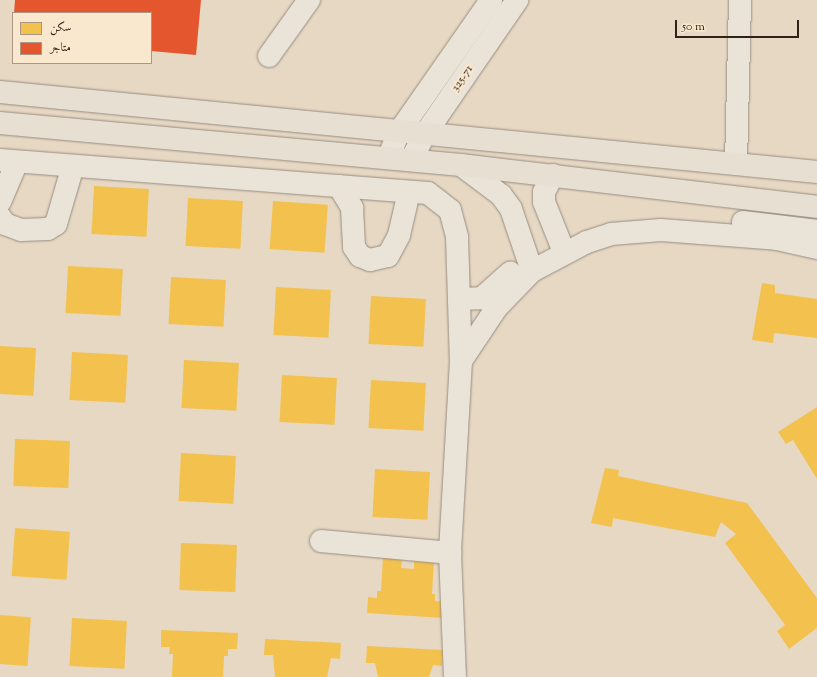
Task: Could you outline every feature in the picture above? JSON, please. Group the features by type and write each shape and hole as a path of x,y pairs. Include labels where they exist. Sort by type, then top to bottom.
{"main road":[{"path":"0,92 817,172"},
{"path":"0,123 461,165 817,207"}],"street":[{"path":"268,56 309,0"},
{"name":"325-71","path":"388,158 399,132 491,0"},
{"name":"325-71","path":"411,160 425,134 517,0"},
{"path":"736,164 740,0"},
{"path":"0,202 8,161 428,193 450,210 457,237 461,361 450,553 455,677"},
{"path":"461,165 501,195 513,214 530,264"},
{"path":"0,217 6,224 21,230 48,229 56,224 73,166"},
{"path":"553,175 545,188 544,202 561,246"},
{"path":"339,186 352,208 354,247 360,256 370,260 388,256 392,249 399,235 408,192"},
{"path":"459,300 470,300 492,293 530,264 561,246 661,223 780,224 817,231"},
{"path":"661,223 777,240 817,248"},
{"path":"461,361 497,308 530,264"},
{"path":"321,541 450,553"}],"building: سكن":[{"path":"94,186 149,189 146,237 91,234"},
{"path":"188,198 243,201 240,249 185,246"},
{"path":"273,201 328,205 325,253 270,249"},
{"path":"68,266 123,269 120,316 66,313"},
{"path":"171,277 226,280 223,327 169,324"},
{"path":"762,283 775,285 775,293 817,299 817,338 774,333 773,343 752,340"},
{"path":"276,287 331,290 328,338 273,335"},
{"path":"371,296 426,299 423,347 368,344"},
{"path":"0,346 36,348 33,396 0,394"},
{"path":"72,352 128,355 125,403 69,400"},
{"path":"184,360 239,363 236,411 181,408"},
{"path":"282,375 337,378 334,425 280,422"},
{"path":"371,380 426,383 423,431 368,428"},
{"path":"817,407 817,479 793,440 786,444 778,432"},
{"path":"15,439 70,441 68,488 13,486"},
{"path":"181,453 236,456 233,504 178,501"},
{"path":"605,468 619,470 618,476 747,503 817,598 817,628 789,649 777,631 785,625 725,543 736,534 721,522 715,537 613,518 612,527 591,523"},
{"path":"375,469 430,472 427,520 372,517"},
{"path":"15,528 70,532 67,580 12,576"},
{"path":"181,543 237,545 235,592 179,590"},
{"path":"383,557 402,559 401,568 414,569 414,559 434,561 432,594 435,594 435,601 444,602 443,618 367,613 368,597 377,598 377,591 381,591"},
{"path":"0,615 31,617 28,666 0,664"},
{"path":"72,618 127,621 124,669 69,666"},
{"path":"161,630 238,633 237,649 228,649 228,656 224,656 223,677 172,677 173,654 169,654 170,647 161,647"},
{"path":"265,639 341,643 340,659 331,658 327,677 275,677 273,655 264,655"},
{"path":"367,646 443,650 442,666 433,665 429,677 378,677 375,663 366,663"}],"building: متاجر":[{"path":"15,0 201,0 196,55 152,51 152,12 14,12"}]}
